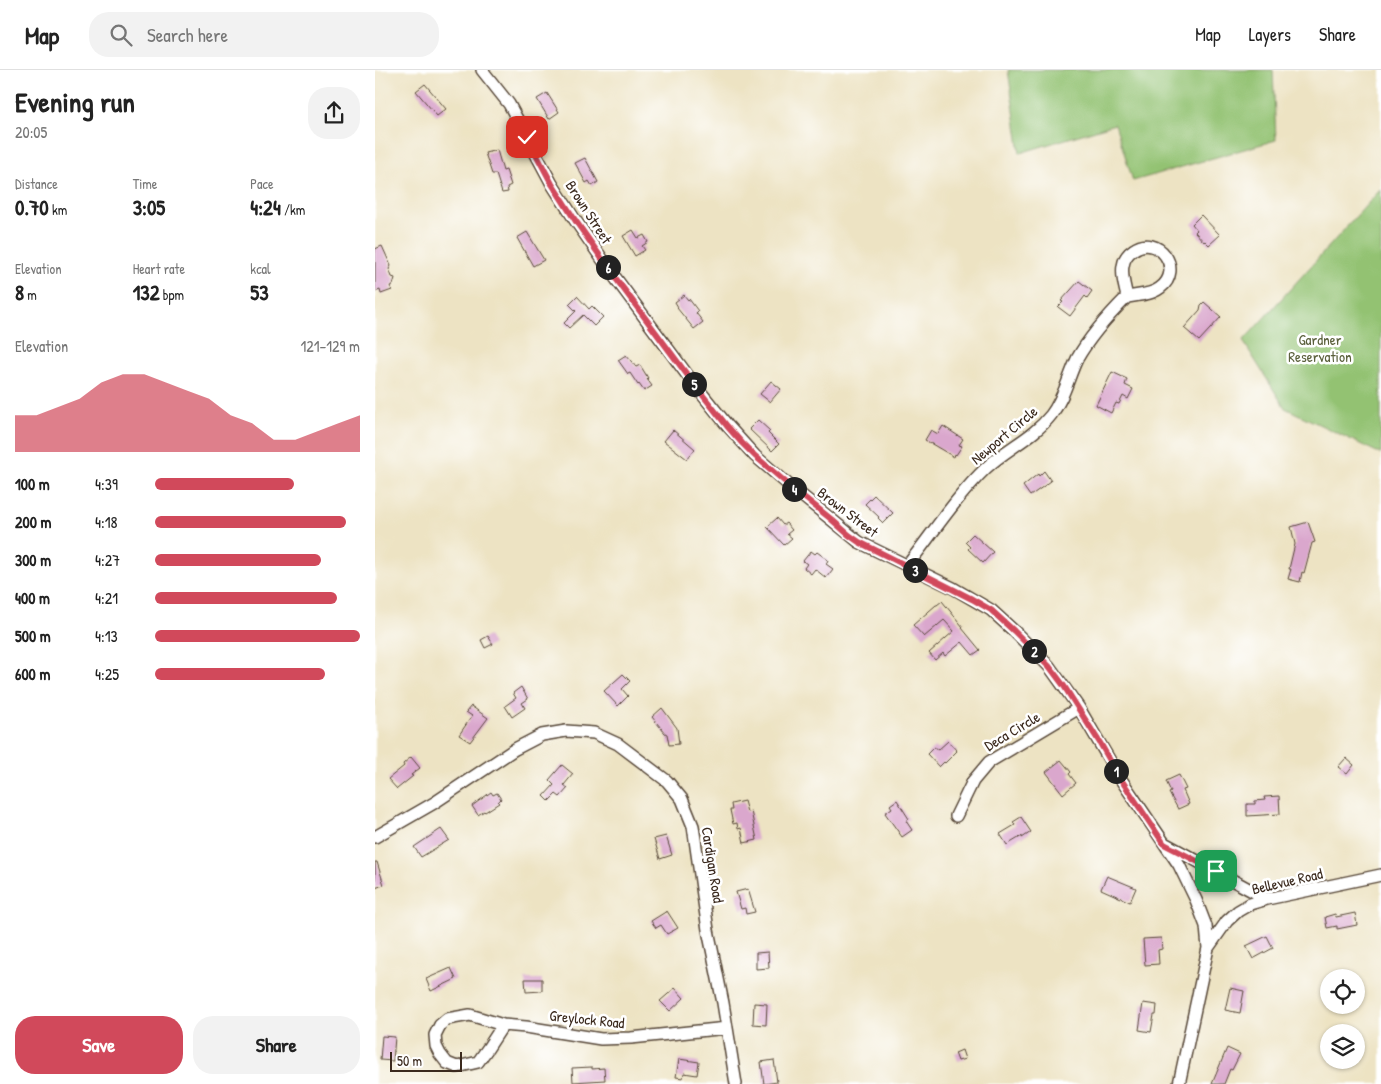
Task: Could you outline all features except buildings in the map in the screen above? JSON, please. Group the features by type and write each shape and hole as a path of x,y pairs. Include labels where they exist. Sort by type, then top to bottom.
{"street":[{"name":"Brown Street","path":"482,70 509,104 552,184 581,228 637,307 727,426 755,456 859,542 953,588 991,610 1049,666 1079,708 1120,778 1179,865 1206,926 1208,948"},
{"path":"1144,245 1159,249 1169,261 1169,276 1165,283 1153,292 1127,296 1122,267 1129,252 1144,245"},
{"name":"Newport Circle","path":"907,566 972,483 992,463 1032,435 1052,413 1084,348 1127,296"},
{"name":"Deca Circle","path":"957,816 973,781 989,762 1079,708"},
{"name":"Cardigan Road","path":"375,837 433,804 515,749 542,736 566,731 594,733 618,744 667,782 682,799 693,826 708,930 736,1084"},
{"path":"1164,844 1267,899"},
{"name":"Bellevue Road","path":"1179,1084 1208,948 1227,921 1250,904 1381,875"},
{"name":"Greylock Road","path":"503,1025 478,1062 457,1067 447,1062 436,1046 435,1035 440,1024 447,1019 470,1015 503,1025 601,1039 631,1038 727,1028"}],"green space":[{"path":"1008,70 1273,70 1276,140 1133,181 1115,124 1020,153"},
{"name":"Gardner Reservation","path":"1381,189 1381,454 1285,408 1243,341"}],"route":[{"path":"527,137 552,184 614,276 694,384 742,443 790,486 859,542 953,588 991,610 1049,666 1064,686 1120,778 1164,844 1216,871"}]}
